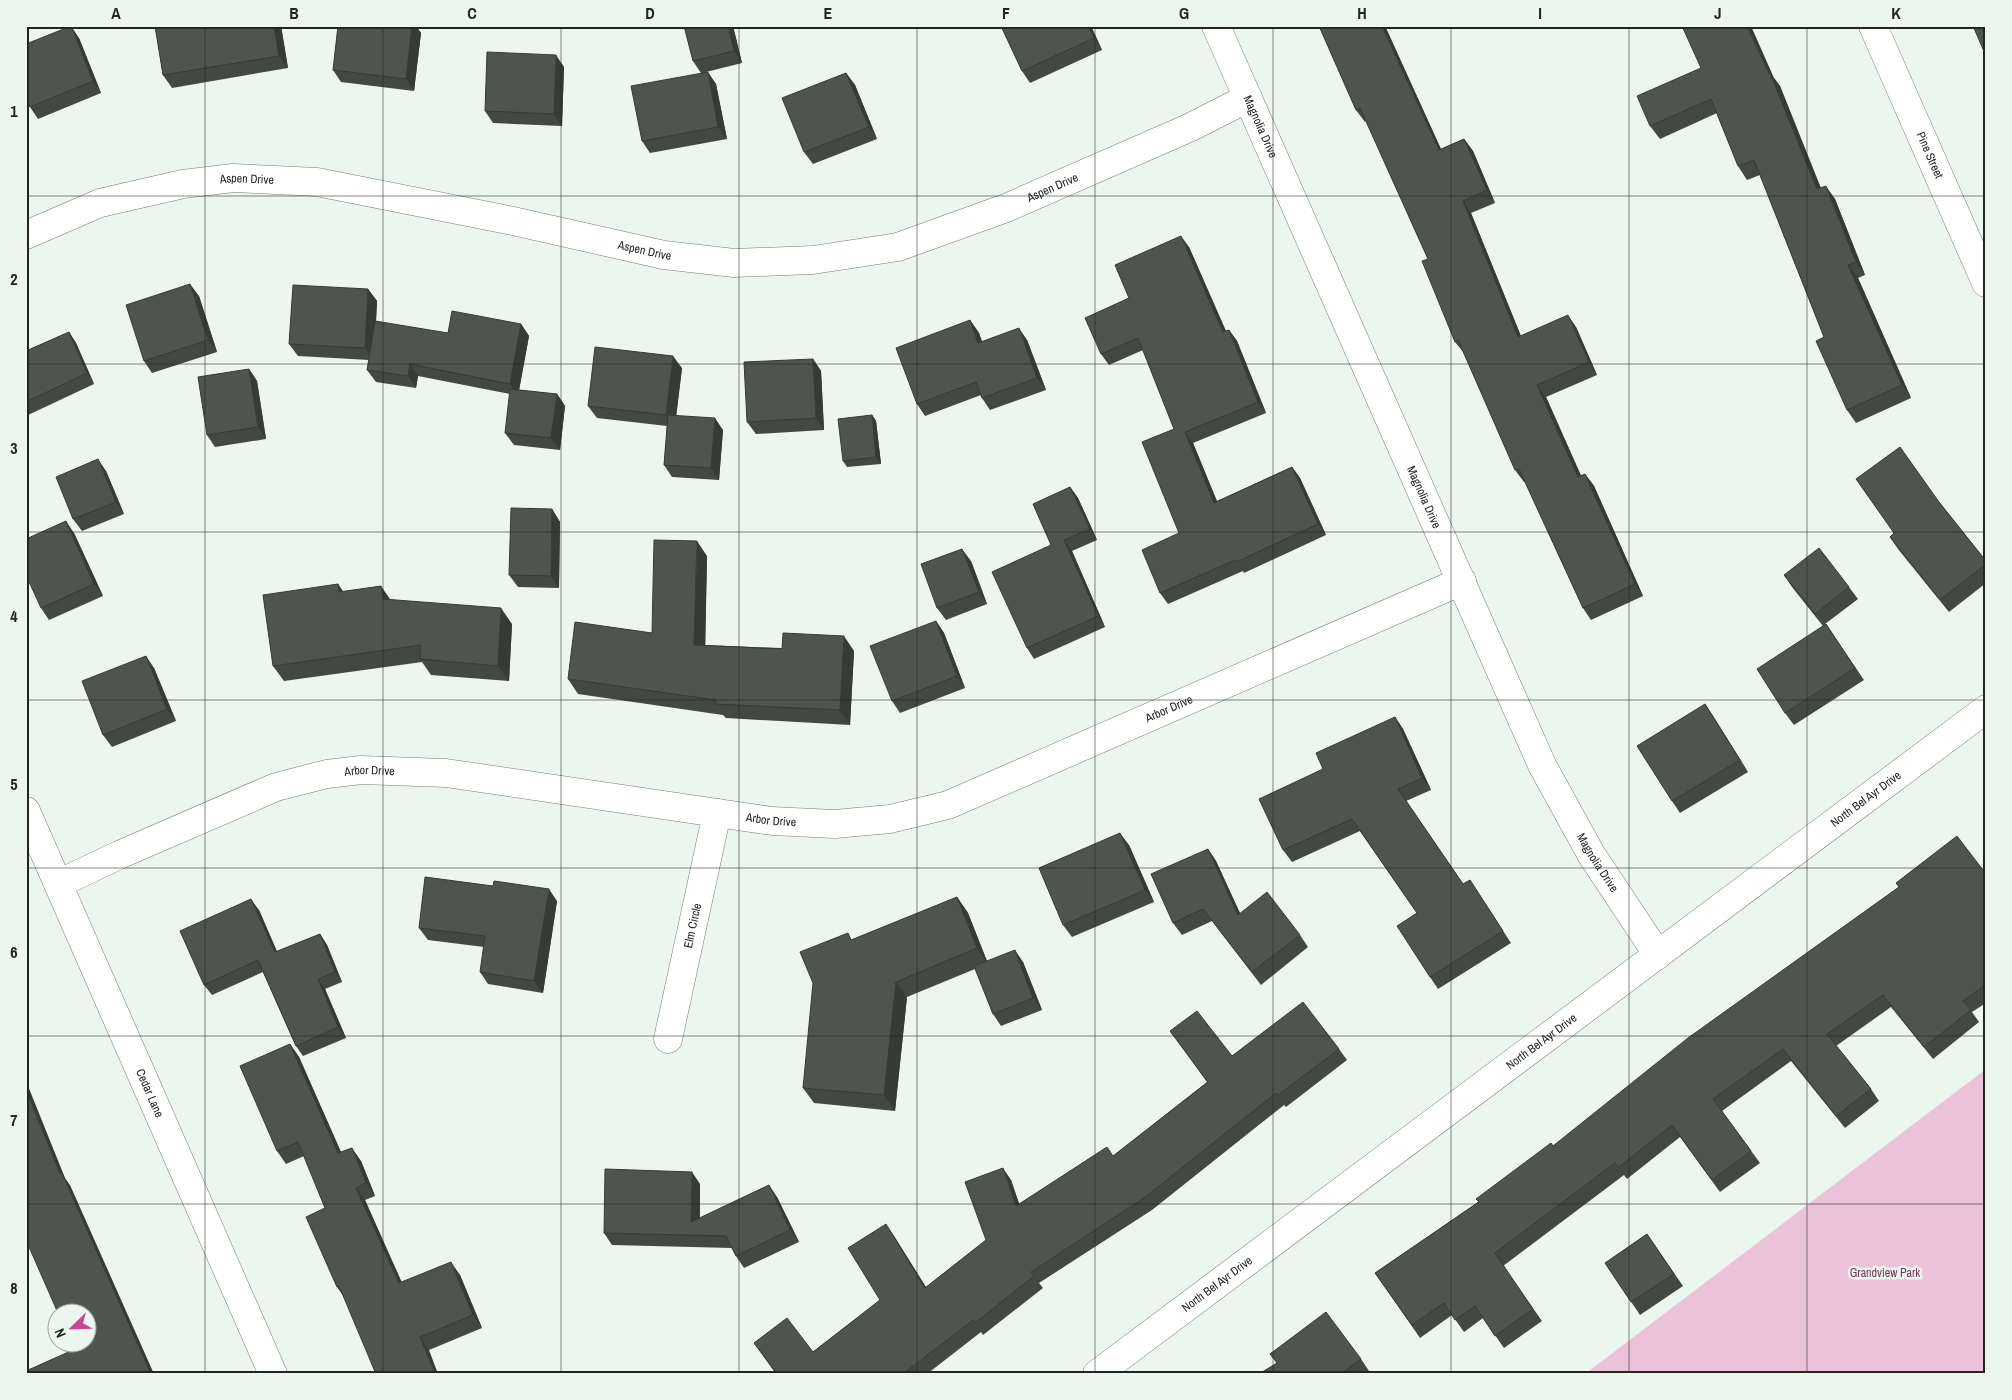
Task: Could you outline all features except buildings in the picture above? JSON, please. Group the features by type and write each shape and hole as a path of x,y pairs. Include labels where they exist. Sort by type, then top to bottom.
{"street":[{"name":"Magnolia Drive","path":"1216,26 1542,765 1591,854 1658,955"},
{"name":"Pine Street","path":"1873,26 1986,283"},
{"name":"Aspen Drive","path":"26,235 100,203 183,184 233,178 317,182 508,220 664,255 734,263 812,260 898,247 1006,208 1248,98"},
{"name":"Arbor Drive","path":"58,884 119,855 276,787 327,774 361,770 446,773 772,821 835,824 890,819 948,805 1462,582"},
{"name":"North Bel Ayr Drive","path":"1096,1374 1986,709"},
{"name":"Cedar Lane","path":"26,811 274,1374"},
{"name":"Elm Circle","path":"668,1039 717,813"}],"green space":[{"name":"Grandview Park","path":"1986,1069 1986,1374 1585,1374"}]}
